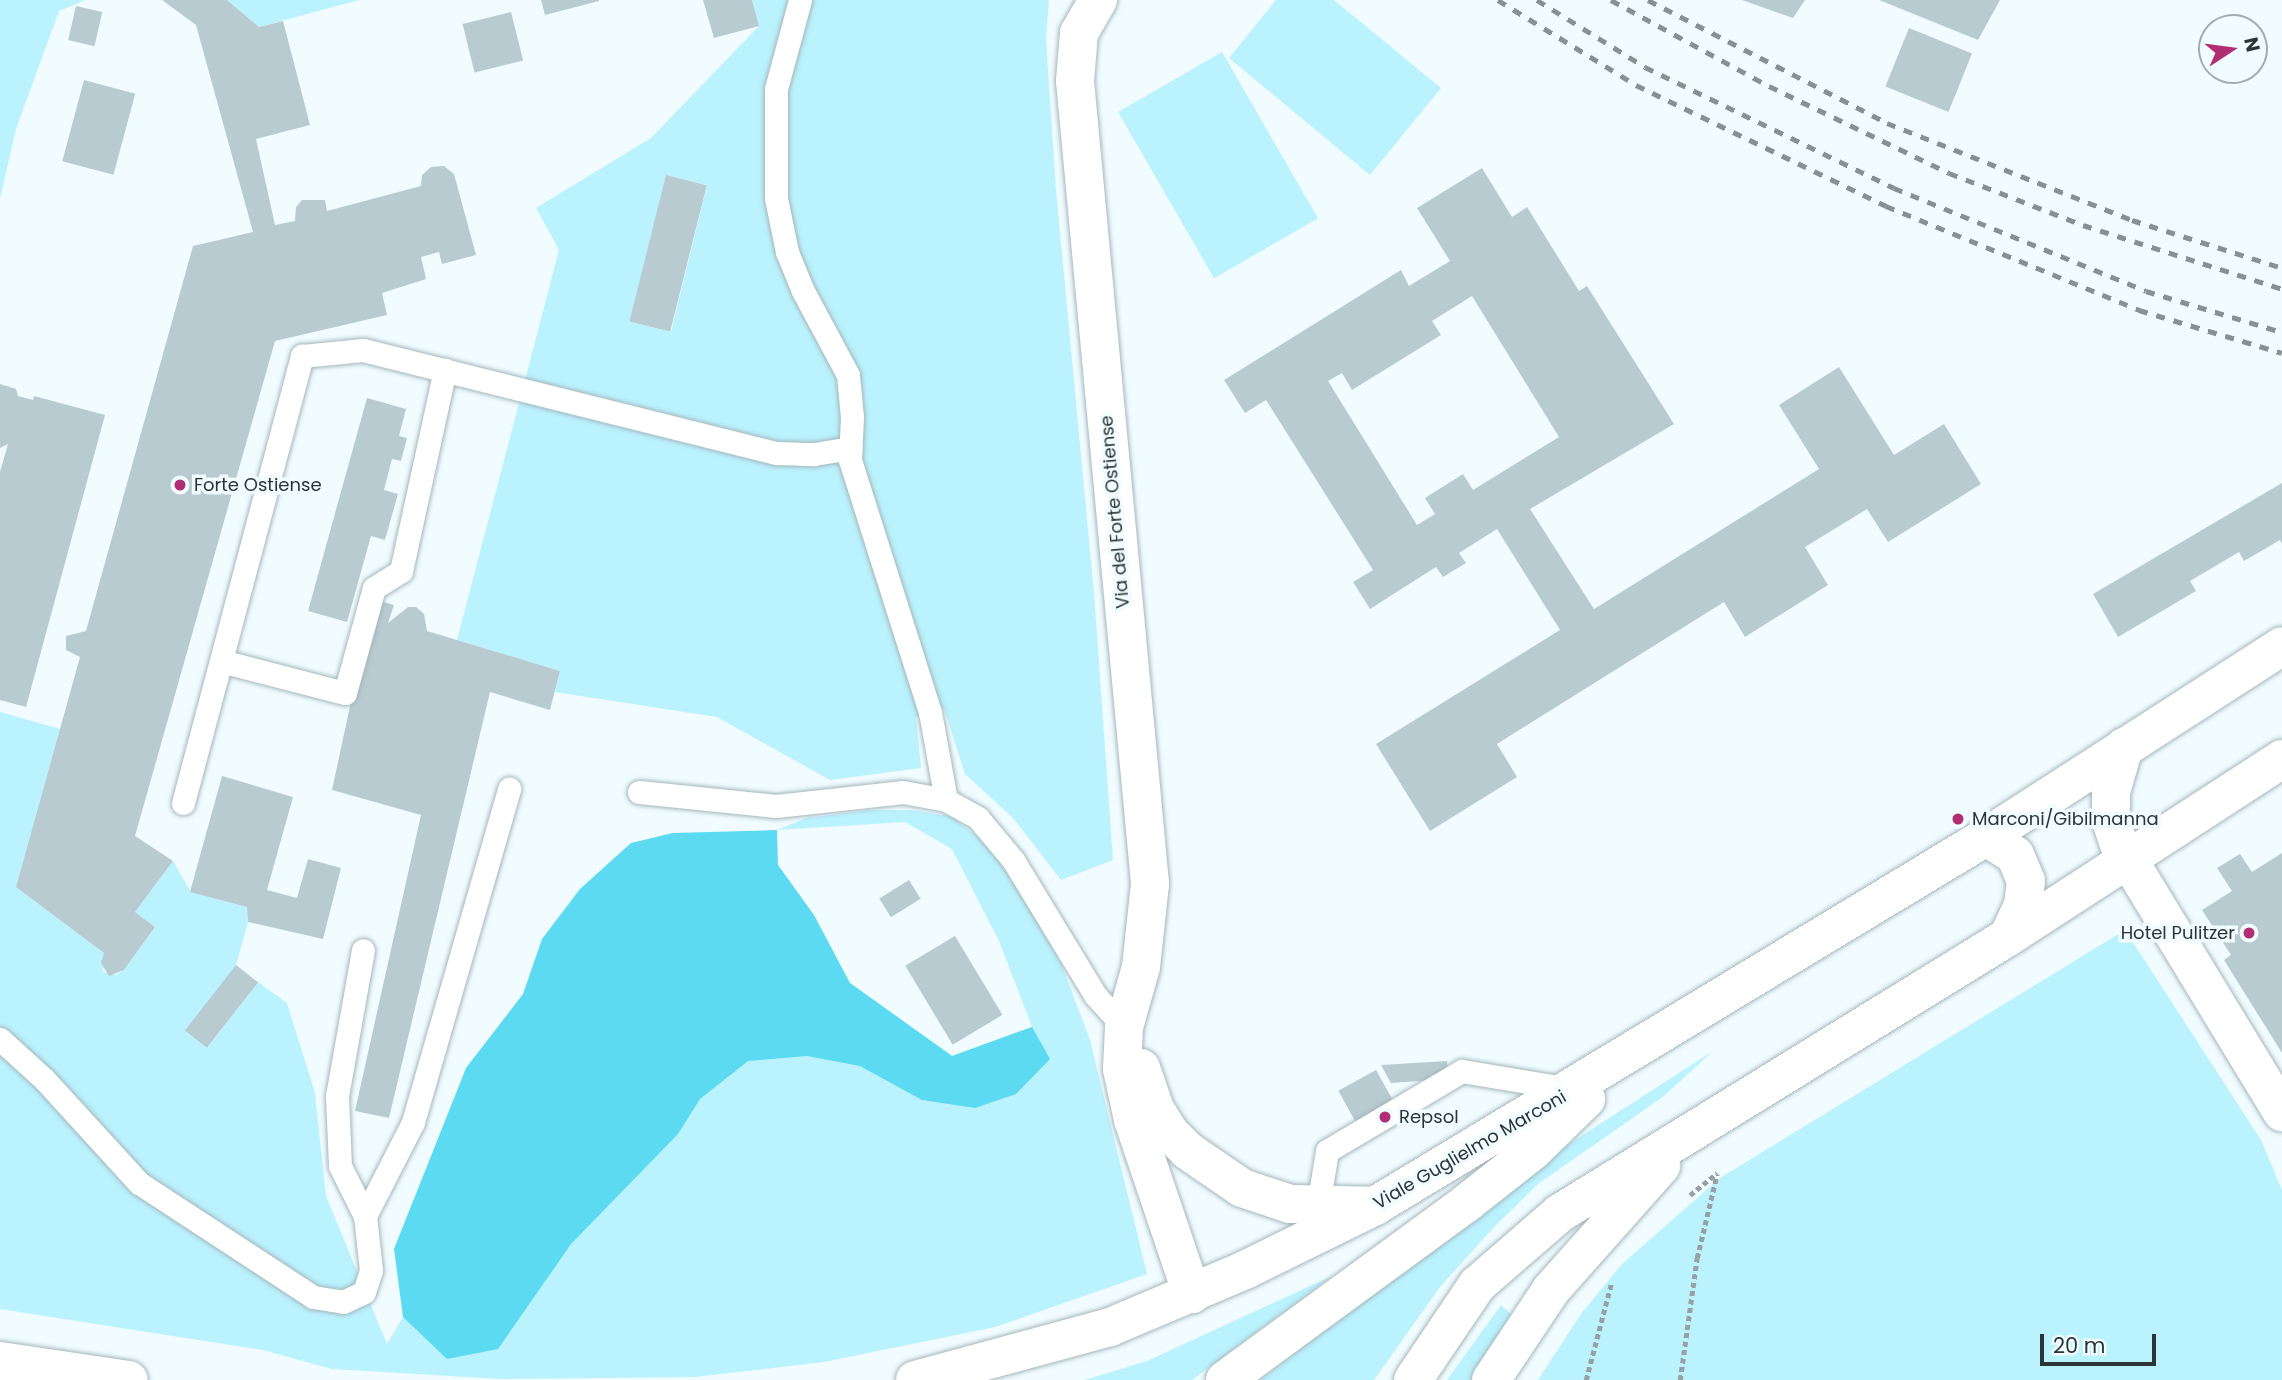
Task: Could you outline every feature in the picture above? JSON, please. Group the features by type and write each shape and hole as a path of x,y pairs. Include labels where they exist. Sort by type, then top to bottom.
{"main road":[{"name":"Via del Forte Ostiense","path":"1098,0 1079,33 1075,81 1150,896 1141,967 1124,1027 1124,1092 1192,1294"},
{"name":"Viale Guglielmo Marconi","path":"915,1380 1052,1346 1192,1294 1315,1222 1375,1206 1573,1090 1986,837 2282,646"},
{"path":"2124,747 2110,806 2113,829 2127,859 2282,1112"},
{"path":"1413,1380 1457,1311 1496,1264 1578,1200 1699,1129 2008,937 2282,759"},
{"path":"1986,837 2015,855 2026,881 2023,905 2008,937"},
{"path":"1124,1027 1155,1109 1188,1151 1264,1198 1315,1222"},
{"path":"1225,1380 1381,1268 1534,1150 1637,1049"},
{"path":"1491,1380 1518,1335 1595,1236 1699,1129"},
{"path":"1,1361 130,1380"}],"lane":[{"path":"800,0 776,89 776,198 787,252 803,291 848,375 851,447 859,496 930,712 946,800"},
{"path":"183,803 302,356 363,350 777,453 814,454 851,447"},
{"path":"221,661 345,693 374,588 401,571 446,370"},
{"path":"365,1216 413,1122 509,789"},
{"path":"639,792 776,806 903,792 946,800 978,818 1013,860 1095,995 1124,1027"},
{"path":"0,1039 44,1079 139,1183 313,1297 343,1302 364,1292 371,1270 365,1216 340,1166 337,1096 363,950"},
{"path":"1315,1222 1327,1151 1461,1071 1573,1090"}],"path":[{"path":"1679,1204 1717,1173 1697,1258 1680,1380"},
{"path":"1586,1380 1615,1273"}],"shaded area":[{"path":"0,0 85,0 59,11 16,129 0,199"},
{"path":"227,0 359,0 259,27"},
{"path":"752,0 1049,0 1046,39 1056,190 1094,593 1113,860 1061,880 1013,818 965,774 944,709 916,717 921,768 830,780 717,717 555,692 560,671 457,640 559,250 536,208 651,138 759,26","holes":["666,175 707,185 671,332 631,322"]},
{"path":"1276,0 1334,0 1441,88 1370,175 1229,58"},
{"path":"1222,52 1318,218 1214,278 1118,112"},
{"path":"0,712 60,729 16,887 104,953 103,972 116,975 124,970 155,927 135,912 173,861 191,892 247,907 248,922 208,1047 258,982 287,1003 315,1093 326,1196 387,1344 403,1317 850,983 952,1056 1032,1027 999,941 952,849 905,822 777,830 806,818 870,810 911,810 950,816 980,838 1012,877 1061,963 1090,1040 1147,1274 995,1327 824,1362 694,1377 501,1379 332,1369 263,1350 0,1309"},
{"path":"777,830 778,865 814,915 850,983 952,1056 1032,1027 1050,1059 1016,1094 975,1108 922,1100 860,1066 807,1056 748,1061 700,1099 678,1134 571,1244 498,1349 447,1359 403,1317 394,1249 466,1068 523,994 542,939 580,889 631,843 673,833"},
{"path":"2125,930 2261,1140 2282,1190 2282,1380 1538,1380 1581,1314 1622,1264 1720,1178"},
{"path":"1713,1051 1664,1096 1538,1184 1495,1226 1440,1287 1374,1380 1260,1380 1558,1151"},
{"path":"1332,1276 1192,1380 1085,1380 1147,1361"},
{"path":"1501,1305 1512,1315 1477,1380 1447,1380"}],"building":[{"name":"Forte Ostiense","path":"162,0 227,0 259,27 283,21 310,125 256,139 275,225 295,221 296,207 302,200 325,200 327,211 421,186 422,175 431,167 444,166 454,174 476,255 442,264 439,252 421,257 426,279 382,293 387,315 275,341 135,836 173,861 135,912 155,927 124,970 109,976 101,963 104,953 16,887 80,657 66,650 66,636 86,631 193,246 253,232 196,25"},
{"path":"541,0 599,0 599,1 545,15"},
{"path":"703,0 752,0 759,26 714,38"},
{"path":"1742,0 1805,0 1793,18"},
{"path":"1879,0 2000,0 1978,40"},
{"path":"76,6 102,12 94,46 68,40"},
{"path":"511,12 523,61 475,73 462,24"},
{"path":"1909,28 1972,53 1948,112 1885,86"},
{"path":"84,80 135,94 113,175 62,161"},
{"path":"1482,168 1512,217 1527,207 1579,291 1587,286 1674,424 1530,509 1594,609 1819,469 1779,405 1839,367 1894,455 1944,424 1981,484 1888,542 1867,509 1805,547 1828,585 1745,637 1724,602 1497,744 1517,777 1430,831 1376,744 1560,630 1497,529 1459,553 1466,563 1443,577 1436,567 1370,609 1353,582 1373,570 1266,400 1245,413 1224,380 1401,270 1409,286 1450,261 1417,208","holes":["1472,296 1559,437 1473,490 1463,474 1425,498 1435,514 1417,525 1328,381 1342,373 1352,390 1441,335 1432,321"]},
{"path":"666,175 707,185 670,332 629,322"},
{"path":"0,384 16,389 18,396 33,400 34,396 105,415 26,707 0,700 0,472 8,444 0,448"},
{"path":"367,398 406,409 399,436 407,438 401,461 392,459 384,490 398,494 385,540 371,536 347,622 308,611"},
{"path":"2282,483 2282,544 2280,540 2244,561 2239,552 2190,581 2196,591 2118,637 2093,594"},
{"path":"373,599 394,605 388,623 408,607 416,607 424,614 427,631 560,671 550,710 490,692 389,1118 355,1111 421,815 332,790"},
{"path":"222,776 293,797 267,890 297,898 308,859 341,868 323,939 248,922 247,907 190,892"},
{"name":"Hotel Pulitzer","path":"2282,853 2282,1053 2224,960 2231,955 2202,910 2232,891 2217,868 2240,854 2252,872"},
{"path":"909,880 921,899 891,917 879,899"},
{"path":"955,936 1002,1015 953,1045 905,966"},
{"path":"236,965 258,982 207,1048 185,1030"},
{"path":"1447,1061 1448,1079 1391,1083 1381,1065"},
{"path":"1376,1070 1394,1102 1356,1123 1338,1091"}],"railway":[{"path":"1498,0 1636,85 1886,206 2139,310 2282,353"},
{"path":"1537,0 1645,67 1894,188 2146,291 2282,332"},
{"path":"1611,0 1769,86 1949,173 2083,225 2282,289"},
{"path":"1648,0 1887,123 2132,220 2282,268"}],"place":[{"name":"Forte Ostiense","path":"180,485"},
{"name":"Marconi/Gibilmanna","path":"1958,819"},
{"name":"Hotel Pulitzer","path":"2249,933"},
{"name":"Repsol","path":"1385,1117"}]}
